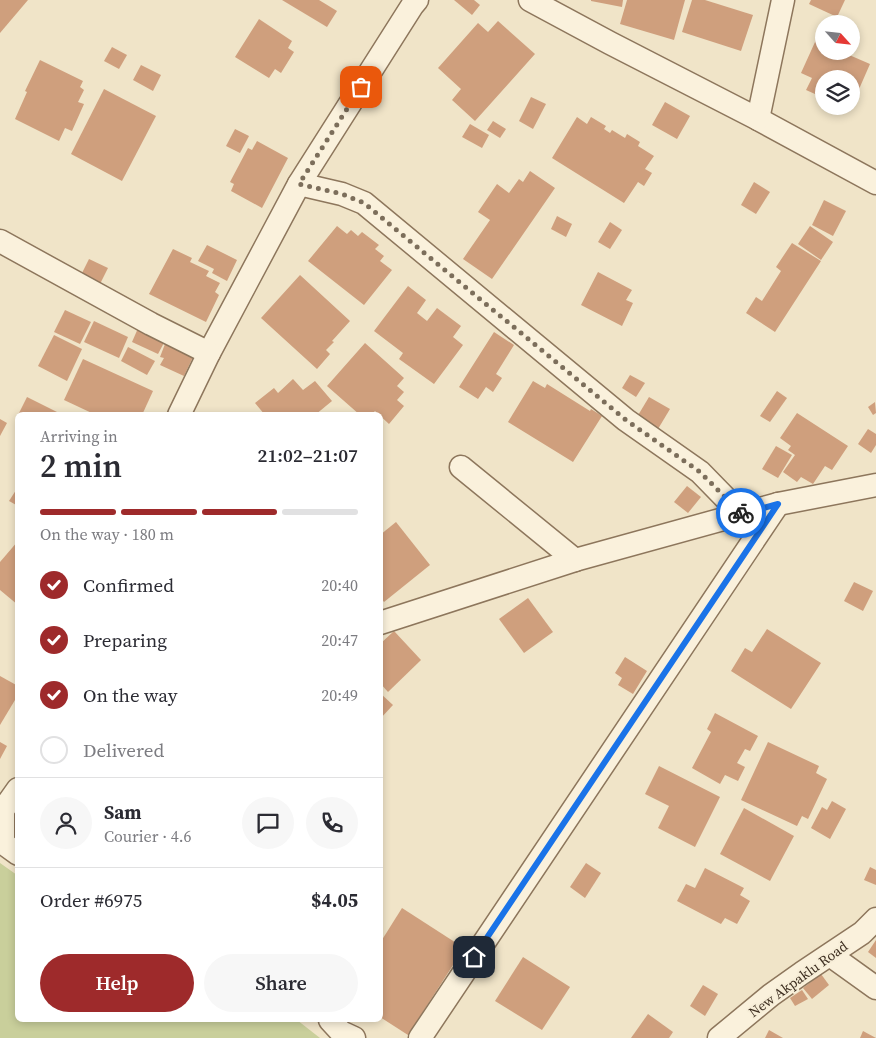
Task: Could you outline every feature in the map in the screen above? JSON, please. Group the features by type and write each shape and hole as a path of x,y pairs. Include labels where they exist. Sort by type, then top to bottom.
{"street":[{"path":"180,412 209,353 299,184 412,6 418,0"},
{"path":"758,119 783,0"},
{"path":"537,2 876,183"},
{"path":"299,184 342,194 364,203 626,420 700,472 742,514"},
{"path":"0,241 151,324 209,353"},
{"path":"462,467 574,560"},
{"path":"383,622 574,560 778,504 876,485"},
{"path":"420,1038 778,504"},
{"path":"7,847 3,810 15,793"},
{"name":"New Akpaklu Road","path":"719,1038 771,995 862,933 876,919"},
{"path":"830,955 876,988"},
{"path":"332,1022 341,1032 354,1038"}],"green space":[{"path":"0,863 15,874 15,1022 300,1022 320,1038 0,1038"}],"building":[{"path":"0,0 28,0 0,33"},
{"path":"282,0 319,0 337,11 327,27"},
{"path":"454,0 474,0 480,5 472,15"},
{"path":"591,0 623,0 622,7"},
{"path":"627,0 685,0 674,40 620,24"},
{"path":"692,0 705,0 753,15 741,51 682,32"},
{"path":"811,0 845,0 838,15 833,15 809,4"},
{"path":"259,19 292,41 288,48 294,52 281,73 275,69 269,78 235,57"},
{"path":"498,21 535,54 475,121 452,100 461,89 438,68 478,23 488,32"},
{"path":"815,42 815,60 860,60 870,64 860,87 860,70 815,70 815,94 806,90 812,78 801,73"},
{"path":"112,47 127,55 119,69 104,61"},
{"path":"40,60 83,81 80,87 84,90 78,102 84,104 72,131 65,128 59,141 15,119 27,92 25,91"},
{"path":"141,65 161,75 153,91 133,80"},
{"path":"104,89 156,116 122,181 71,154"},
{"path":"531,97 546,104 533,129 519,121"},
{"path":"665,102 690,116 677,139 652,125"},
{"path":"577,117 587,124 591,117 606,126 604,129 610,133 612,130 625,138 627,134 640,142 638,146 654,156 645,169 652,173 644,186 638,182 624,203 552,158"},
{"path":"493,121 506,129 500,138 487,130"},
{"path":"470,124 489,135 482,148 462,137"},
{"path":"235,129 249,136 240,153 226,146"},
{"path":"257,141 288,158 262,208 231,191 234,184 230,182 248,148 252,150"},
{"path":"530,171 555,188 492,279 463,259 490,220 478,212 497,184 509,193 519,179 523,182"},
{"path":"754,182 770,192 756,214 741,205"},
{"path":"824,200 846,211 833,236 812,225"},
{"path":"557,216 572,224 566,237 551,229"},
{"path":"610,222 622,230 610,249 598,242"},
{"path":"337,226 347,234 351,230 358,236 362,232 379,245 375,249 384,256 380,261 392,270 364,305 308,261"},
{"path":"810,226 833,242 821,260 798,244"},
{"path":"792,243 821,261 775,332 746,313 756,297 762,301 781,271 776,267"},
{"path":"207,245 237,260 227,281 212,273 214,269 198,261"},
{"path":"173,249 192,258 190,262 209,271 206,276 220,283 215,292 219,295 206,322 149,294"},
{"path":"89,259 108,268 99,286 80,277"},
{"path":"598,272 632,290 626,300 633,303 622,326 581,305"},
{"path":"300,275 350,321 332,341 334,342 326,350 330,354 317,369 261,318"},
{"path":"408,286 426,300 417,313 427,321 437,308 461,326 453,337 463,345 434,384 399,359 403,353 374,331"},
{"path":"65,310 91,322 80,344 54,332"},
{"path":"94,321 128,337 119,358 84,342"},
{"path":"139,326 166,339 158,354 132,342"},
{"path":"494,332 514,345 496,374 502,378 493,392 486,387 478,399 459,387"},
{"path":"54,335 82,349 67,381 38,366"},
{"path":"365,343 404,378 397,386 404,392 397,400 404,406 389,424 383,418 383,412 357,412 327,386"},
{"path":"165,344 193,357 184,376 160,365 164,358 160,357"},
{"path":"128,347 155,361 147,375 121,361"},
{"path":"83,359 153,391 143,412 90,412 64,400"},
{"path":"630,375 645,383 636,397 622,388"},
{"path":"293,379 303,390 315,381 332,401 319,412 262,412 255,403 274,388 278,393"},
{"path":"533,381 545,388 547,384 590,411 591,409 602,416 573,462 508,422"},
{"path":"777,391 787,398 770,422 760,416"},
{"path":"27,397 57,412 20,412"},
{"path":"649,397 670,409 658,429 637,417"},
{"path":"875,402 876,413 873,415 868,407"},
{"path":"797,413 848,446 832,470 825,466 813,484 801,477 797,482 783,472 795,455 788,450 791,446 780,438"},
{"path":"0,419 7,423 0,436"},
{"path":"868,429 876,434 876,445 871,453 858,444"},
{"path":"776,446 792,455 778,478 762,469"},
{"path":"687,486 701,497 688,513 674,502"},
{"path":"15,492 15,504 9,501"},
{"path":"396,522 430,565 384,602 383,601 383,533"},
{"path":"15,544 15,602 0,590 0,562"},
{"path":"854,582 873,591 863,611 844,601"},
{"path":"528,598 553,632 524,653 499,619"},
{"path":"767,629 821,663 791,709 731,671 745,648 752,652"},
{"path":"394,631 421,660 388,692 383,686 383,641"},
{"path":"625,657 647,671 633,694 618,685 622,678 615,673"},
{"path":"0,676 15,684 15,700 0,725"},
{"path":"383,696 393,705 383,716"},
{"path":"715,713 758,736 750,751 745,749 737,763 745,767 738,781 725,775 720,784 692,768 711,732 707,729"},
{"path":"0,742 7,746 0,759"},
{"path":"768,742 819,766 816,773 827,779 808,819 802,816 797,826 741,800"},
{"path":"659,766 720,797 695,847 658,828 669,806 645,794"},
{"path":"832,801 846,809 830,839 811,828 822,807 827,810"},
{"path":"744,808 794,836 770,881 720,854"},
{"path":"586,863 601,873 585,898 570,887"},
{"path":"870,867 876,870 876,885 864,880"},
{"path":"705,868 744,888 740,895 750,901 737,924 725,918 721,924 677,901 686,884 695,888"},
{"path":"402,908 464,948 408,1035 383,1019 383,938"},
{"path":"876,940 876,958 868,952"},
{"path":"523,957 570,987 542,1030 495,1001"},
{"path":"821,974 829,985 812,999 803,988"},
{"path":"703,985 718,994 705,1016 690,1006"},
{"path":"802,990 808,999 795,1006 790,998"},
{"path":"648,1014 673,1032 669,1038 631,1038"},
{"path":"769,1030 783,1038 765,1038"},
{"path":"863,1031 876,1038 860,1038"}],"way so far":[{"path":"361,87 299,184 342,194 364,203 626,420 700,472 741,513"}],"route":[{"path":"474,957 778,504 741,513"}]}
